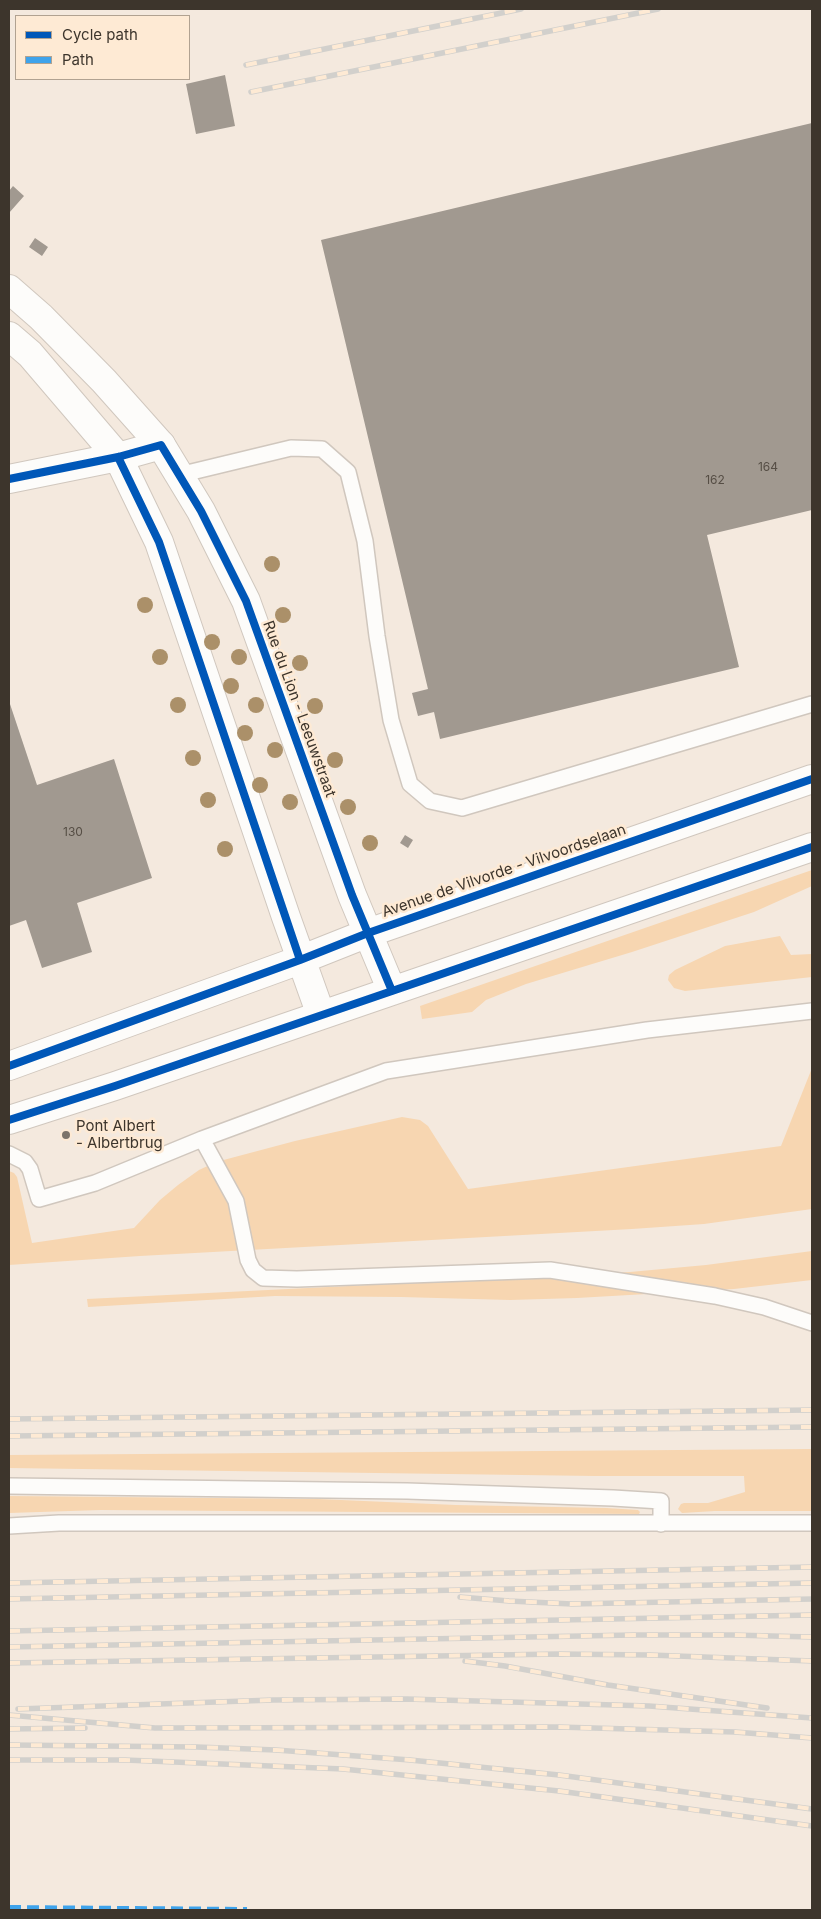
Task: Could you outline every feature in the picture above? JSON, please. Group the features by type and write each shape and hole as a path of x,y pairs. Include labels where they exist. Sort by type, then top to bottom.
{"main road":[{"name":"Rue du Lion - Leeuwstraat","path":"9,289 41,317 161,444 200,511 246,601 352,895 392,991"},
{"path":"9,336 30,354 118,457 158,542 300,960 321,1015"},
{"path":"9,479 118,457 161,444"},
{"name":"Avenue de Vilvorde - Vilvoordselaan","path":"9,1066 300,960 368,933 812,779"},
{"path":"9,1120 115,1086 812,847"}],"lane":[{"path":"179,475 291,448 322,449 348,472 365,541 377,636 391,720 410,784 430,801 462,808 812,704"},
{"path":"9,1154 25,1162 30,1169 40,1199 95,1183 202,1139 386,1071 647,1030 812,1011"},
{"path":"202,1139 236,1201 250,1265 263,1278 296,1279 550,1270 764,1306 812,1323"},
{"path":"9,1486 407,1491 661,1501 661,1524"},
{"path":"9,1526 59,1523 812,1523"}],"shaded area":[{"path":"812,870 812,886 754,912 526,984 486,1000 472,1012 422,1019 420,1006"},
{"path":"780,936 791,955 812,954 812,977 685,991 674,988 668,980 669,975 675,970 725,946"},
{"path":"812,1068 812,1209 704,1224 9,1265 9,1171 17,1177 32,1243 134,1228 160,1200 178,1185 199,1170 216,1162 295,1141 402,1117 420,1120 428,1126 468,1189 781,1146"},
{"path":"812,1251 812,1280 734,1289 510,1300 275,1296 88,1307 87,1299 630,1272 706,1265"},
{"path":"812,1449 812,1511 682,1513 678,1509 684,1503 708,1503 745,1492 744,1476 595,1476 9,1468 9,1455"},
{"path":"9,1496 318,1499 456,1505 606,1508 638,1510 640,1512 639,1514 101,1510 9,1513"}],"building":[{"path":"225,75 235,126 196,134 186,84"},
{"path":"812,123 812,510 707,535 739,667 440,739 434,712 418,716 412,693 428,689 321,240"},
{"path":"13,186 24,196 9,213 9,191"},
{"path":"35,238 48,247 42,256 29,247"},
{"path":"9,701 37,785 114,759 152,878 77,903 92,952 42,968 26,920 9,926"},
{"path":"405,835 413,840 408,848 400,843"}],"railway":[{"path":"246,65 521,9"},
{"path":"251,92 658,9"},
{"path":"9,1419 812,1410"},
{"path":"9,1436 812,1427"},
{"path":"9,1583 812,1567"},
{"path":"9,1599 812,1583"},
{"path":"460,1597 572,1604 812,1599"},
{"path":"9,1631 812,1615"},
{"path":"9,1647 633,1635 812,1637"},
{"path":"9,1663 558,1654 650,1655 812,1661"},
{"path":"465,1661 505,1666 608,1685 767,1708"},
{"path":"18,1709 273,1700 407,1699 649,1706 812,1718"},
{"path":"9,1715 155,1728 558,1727 735,1732 812,1738"},
{"path":"9,1729 85,1728"},
{"path":"9,1745 197,1747 276,1750 410,1760 559,1775 812,1809"},
{"path":"9,1760 125,1760 343,1769 559,1791 812,1826"}],"marked path":[{"path":"9,1908 247,1910"}],"cycle path":[{"path":"9,479 118,457 161,445 201,511 246,601 352,895 392,991"},
{"path":"118,457 159,542 300,960"},
{"path":"9,1066 300,960 368,933 812,779"},
{"path":"9,1120 115,1086 812,847"}],"place":[{"name":"Pont Albert - Albertbrug","path":"66,1135"}]}
